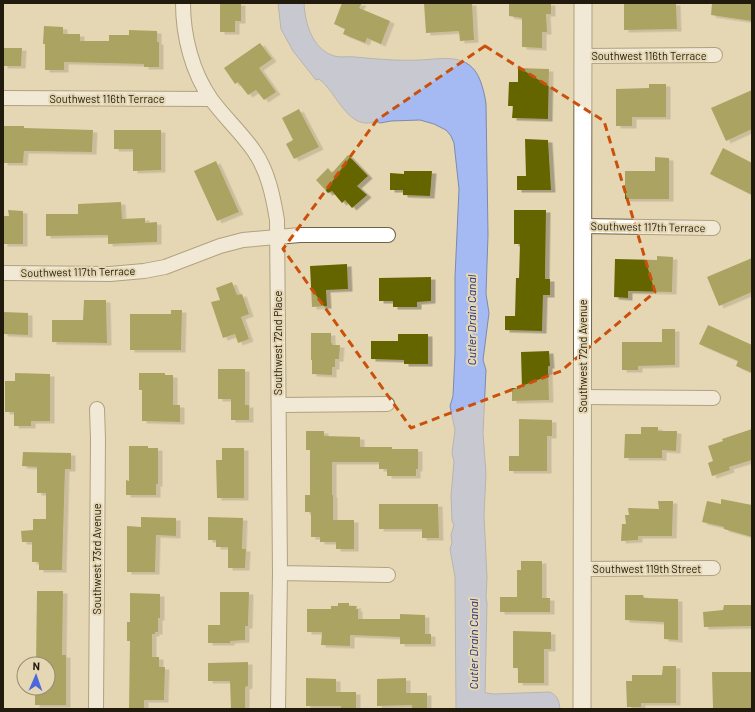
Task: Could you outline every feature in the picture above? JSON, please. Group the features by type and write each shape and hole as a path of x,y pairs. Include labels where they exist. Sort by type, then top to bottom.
{"street":[{"name":"Southwest 72nd Place","path":"183,3 186,38 198,76 211,99 254,151 263,167 273,196 277,220 280,573 278,709"},
{"name":"Southwest 72nd Avenue","path":"582,709 583,3"},
{"name":"Southwest 116th Terrace","path":"583,56 715,55"},
{"name":"Southwest 116th Terrace","path":"3,98 211,99"},
{"name":"Southwest 117th Terrace","path":"582,226 713,228"},
{"name":"Southwest 117th Terrace","path":"3,273 110,274 144,271 171,265 220,246 243,240 277,236 388,235"},
{"path":"583,397 713,398"},
{"path":"279,405 387,404"},
{"name":"Southwest 73rd Avenue","path":"96,709 97,409"},
{"name":"Southwest 119th Street","path":"582,569 713,568"},
{"path":"280,573 388,575"}],"highlighted area":[{"path":"485,46 604,121 655,292 561,371 411,428 283,249 377,120"}],"water":[{"name":"Cutler Drain Canal","path":"278,3 304,3 306,19 311,34 320,48 326,53 339,57 379,59 454,59 469,65 475,71 480,80 486,104 488,235 486,294 489,313 483,360 486,370 483,433 486,474 484,515 487,578 485,692 494,694 550,692 558,699 560,709 456,709 455,577 450,549 452,543 451,535 454,525 452,521 451,496 454,461 452,454 455,430 450,406 453,396 455,354 455,277 459,189 454,143 446,130 434,124 420,120 380,123 376,121 366,123 358,121 351,116 325,85 319,79 316,80 293,51 281,29"}],"building":[{"path":"220,3 241,3 241,21 235,21 235,32 220,32"},
{"path":"342,3 362,3 359,8 390,21 381,44 367,38 365,43 343,34 345,29 334,24"},
{"path":"424,3 472,3 474,40 460,41 459,31 426,33"},
{"path":"509,3 551,3 551,14 546,14 547,32 542,32 542,48 522,47 522,18 509,16"},
{"path":"624,3 676,3 677,29 624,30"},
{"path":"712,3 752,3 752,21 711,15"},
{"path":"44,26 63,27 63,34 80,34 80,41 109,41 109,35 129,35 129,30 157,31 157,42 159,42 159,67 144,67 144,64 64,62 64,70 45,70 45,44 43,44"},
{"path":"260,43 272,59 259,68 276,92 264,100 256,90 248,95 238,82 235,84 224,68"},
{"path":"3,48 22,48 21,66 3,66"},
{"path":"518,68 549,69 548,119 512,118 513,106 508,106 509,82 518,82"},
{"path":"649,84 666,84 666,117 632,117 632,126 616,126 616,89 649,88"},
{"path":"752,90 752,129 726,141 711,108"},
{"path":"299,109 319,147 294,159 286,144 293,140 282,118"},
{"path":"3,126 93,130 92,152 24,151 23,163 3,163"},
{"path":"114,130 161,130 161,170 133,171 133,149 114,149"},
{"path":"525,139 548,140 551,190 517,190 517,176 526,176"},
{"path":"723,148 752,163 752,195 710,174"},
{"path":"348,155 368,176 357,186 367,195 352,208 345,200 342,203 332,191 328,193 316,180 328,168 332,173"},
{"path":"655,157 669,158 669,199 625,199 625,171 655,171"},
{"path":"216,161 239,212 217,221 194,171"},
{"path":"404,171 432,171 430,196 403,195 403,190 390,190 390,173 404,174"},
{"path":"121,202 122,219 145,218 145,223 157,222 157,242 108,244 108,235 46,236 46,214 78,214 78,204"},
{"path":"8,210 23,211 23,244 3,244 3,216 9,216"},
{"path":"514,210 546,210 545,279 550,279 550,295 543,295 542,331 505,330 505,316 515,316 516,278 519,278 520,244 514,244"},
{"path":"657,256 673,257 672,292 628,291 628,298 614,297 615,259 657,260"},
{"path":"752,258 752,292 719,306 707,277"},
{"path":"347,264 348,289 326,290 327,306 312,307 310,266"},
{"path":"431,277 431,301 417,302 417,307 393,307 393,301 379,301 379,278"},
{"path":"232,282 237,295 242,294 249,314 241,317 249,339 238,343 235,334 223,338 211,302 220,300 216,288"},
{"path":"84,300 106,300 107,343 52,342 52,320 83,320"},
{"path":"171,310 182,310 181,350 130,350 130,314 171,314"},
{"path":"3,312 28,313 28,335 3,334"},
{"path":"708,325 752,345 752,373 736,366 738,361 699,344"},
{"path":"662,329 675,329 675,365 638,366 638,370 622,370 622,342 662,342"},
{"path":"311,333 331,333 332,345 340,345 339,359 335,359 335,367 332,367 332,375 312,374"},
{"path":"398,334 428,334 428,364 404,364 404,360 371,359 371,341 398,341"},
{"path":"549,351 549,400 512,401 512,388 522,388 521,352"},
{"path":"218,369 245,369 245,405 249,405 249,420 231,420 231,399 218,399"},
{"path":"15,373 50,374 50,421 31,421 31,426 14,426 14,412 5,412 5,381 15,381"},
{"path":"139,373 165,373 165,375 173,375 173,405 180,405 180,422 142,421 142,390 139,390"},
{"path":"519,419 552,420 552,436 547,436 547,471 509,471 509,456 519,456"},
{"path":"641,427 658,427 658,431 677,431 676,451 662,450 662,458 624,458 625,434 641,434"},
{"path":"752,429 752,460 729,467 730,470 712,476 708,463 713,461 708,446 723,441 722,439"},
{"path":"306,431 324,431 324,436 360,437 360,447 418,449 418,469 416,469 416,476 387,476 387,469 379,469 379,462 332,462 333,520 354,520 354,549 336,549 336,542 320,542 320,537 311,537 311,512 305,512 305,495 310,495 310,450 306,450"},
{"path":"129,446 148,446 148,448 158,448 158,484 156,484 156,495 126,495 126,480 129,481"},
{"path":"222,448 244,448 244,498 217,498 216,460 222,460"},
{"path":"23,452 71,453 71,469 65,469 62,570 39,570 39,562 32,562 32,542 22,542 21,531 33,530 33,519 46,519 46,493 37,493 37,467 22,466"},
{"path":"721,499 752,505 752,537 724,529 724,527 702,522 707,501 721,504"},
{"path":"658,501 673,501 672,536 638,536 638,540 621,541 622,524 626,524 625,515 629,515 628,508 659,509"},
{"path":"379,504 438,504 439,538 422,538 422,529 379,529"},
{"path":"141,517 176,518 176,536 156,535 155,572 127,572 127,526 141,527"},
{"path":"208,517 243,518 242,549 246,549 245,568 228,568 228,547 216,547 216,540 208,540"},
{"path":"521,561 542,561 542,598 550,598 550,612 500,612 500,597 517,597 517,570 521,570"},
{"path":"37,591 63,591 62,655 66,655 66,705 35,705 35,696 56,696 56,656 36,656"},
{"path":"220,592 249,592 248,626 245,626 245,640 230,641 230,643 208,643 208,625 220,625"},
{"path":"130,593 160,594 160,618 158,618 158,632 152,634 152,657 159,657 159,667 165,667 164,700 144,700 144,709 129,709 130,641 127,641 127,622 130,622"},
{"path":"625,595 643,595 644,598 678,599 678,640 664,639 664,622 625,620"},
{"path":"338,603 349,603 349,606 357,606 356,609 358,609 358,619 400,619 400,614 425,615 425,634 431,634 431,644 400,644 400,637 350,635 350,646 321,645 322,632 307,632 307,609 331,609 331,606 338,606"},
{"path":"724,605 752,605 752,626 704,627 703,612 723,610"},
{"path":"513,631 551,632 551,649 544,649 544,683 518,683 518,668 513,668"},
{"path":"248,662 248,686 245,687 245,708 231,709 230,681 208,681 208,663"},
{"path":"663,666 676,666 676,703 641,703 641,707 627,707 626,681 632,681 632,675 662,675"},
{"path":"712,672 752,672 752,708 713,708"},
{"path":"306,678 336,679 336,692 356,692 356,709 341,709 341,706 306,706"},
{"path":"406,678 406,693 427,693 427,709 412,709 412,705 377,706 377,679"}]}
